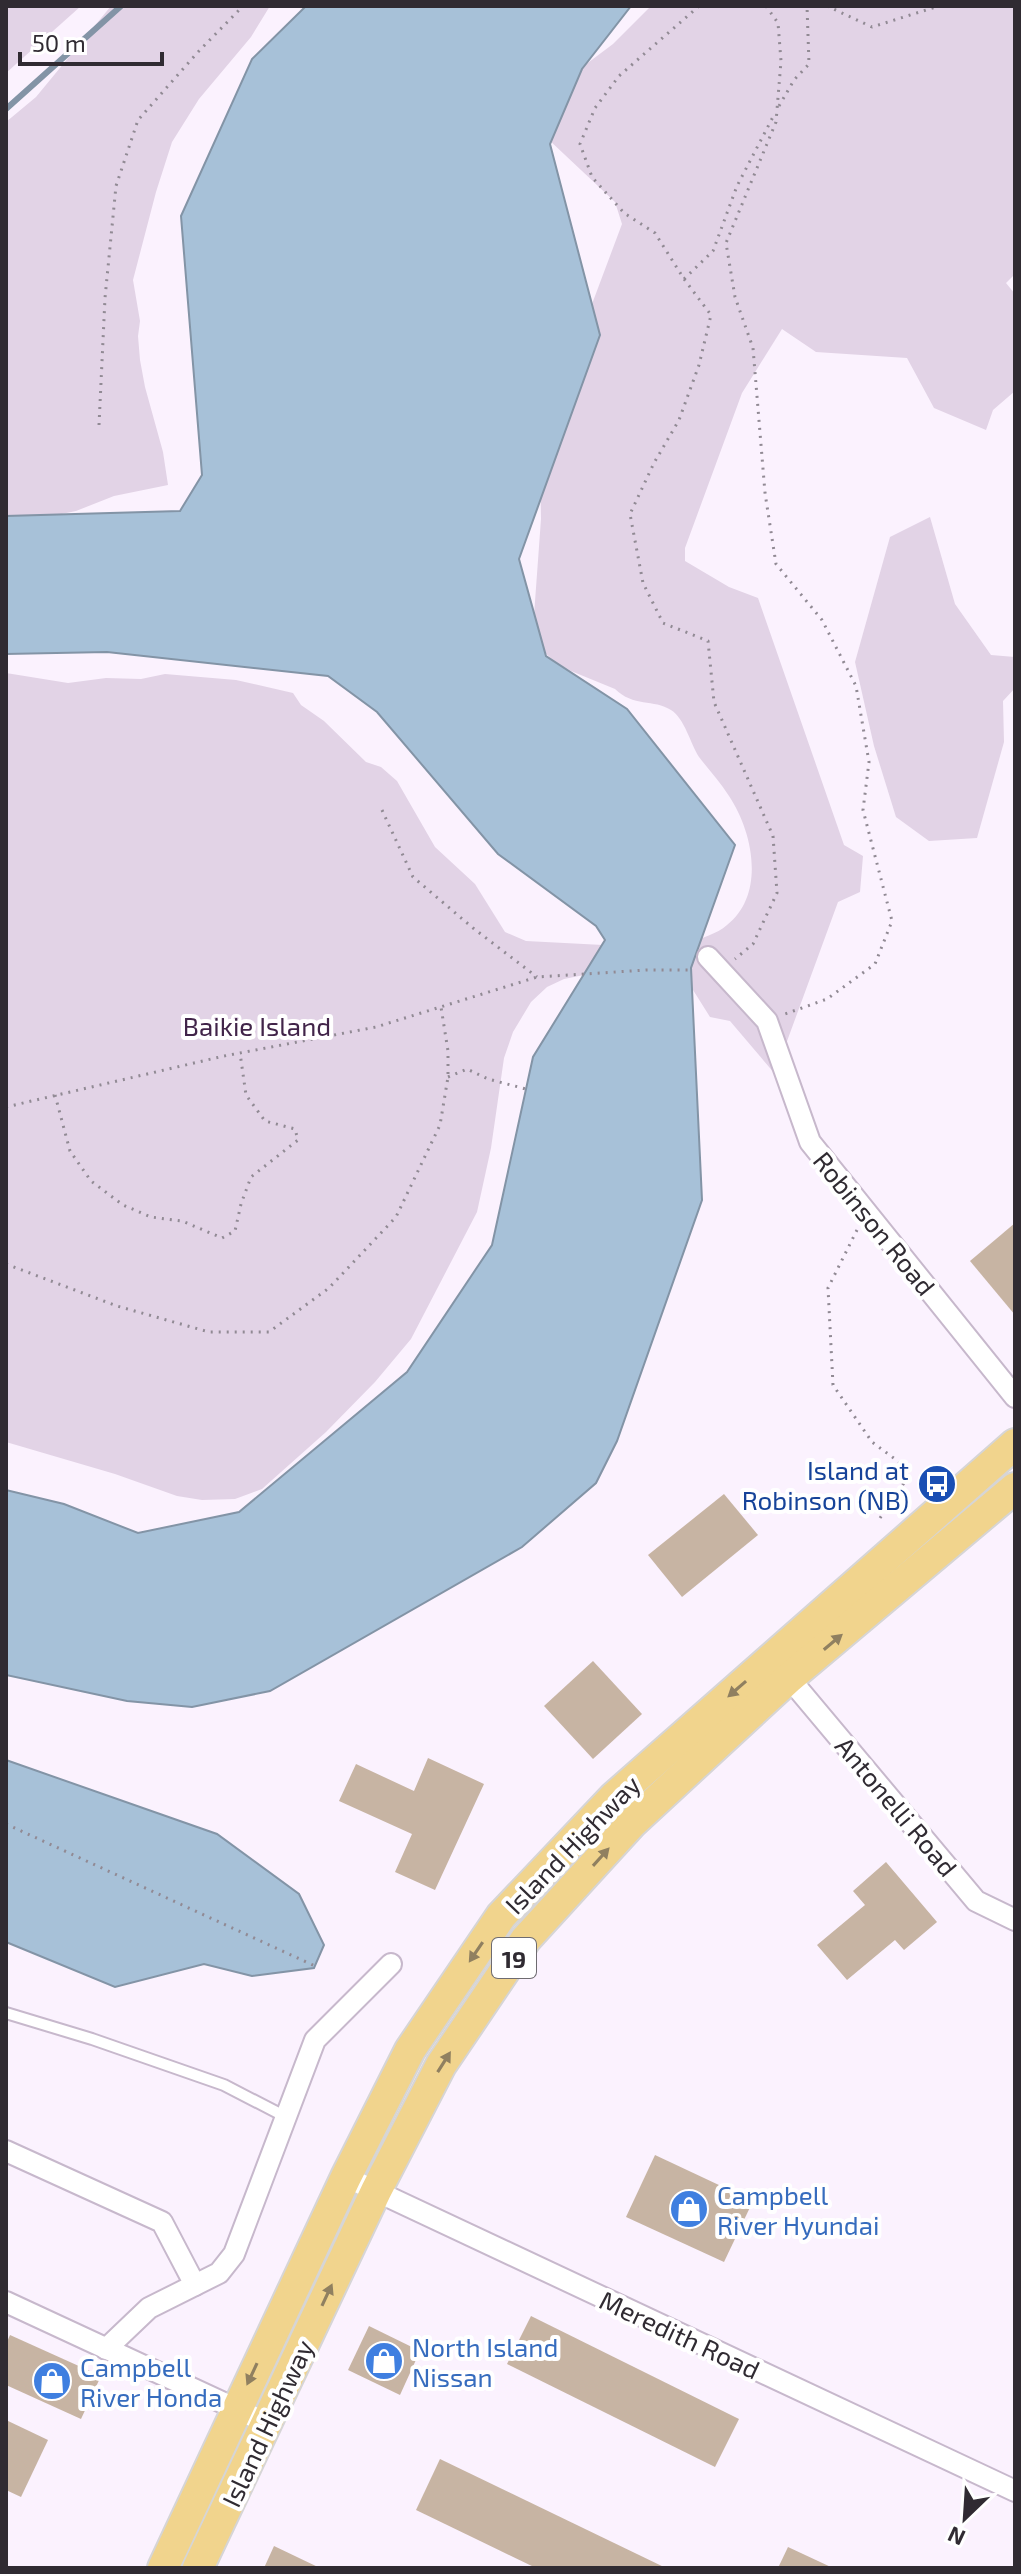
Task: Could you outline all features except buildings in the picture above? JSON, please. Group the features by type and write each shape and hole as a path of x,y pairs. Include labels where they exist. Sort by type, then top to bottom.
{"main road":[{"name":"Island Highway","path":"163,2568 346,2177 410,2050 501,1916 614,1797 1015,1444"},
{"name":"Island Highway","path":"198,2568 376,2191 441,2065 526,1939 632,1823 789,1678 1015,1488"}],"street":[{"name":"Robinson Road","path":"714,964 767,1021 810,1142 1015,1397"},
{"name":"Antonelli Road","path":"789,1678 976,1901 1015,1920"},
{"path":"106,2349 149,2308 219,2273 234,2254 315,2040 391,1964"},
{"path":"6,2151 162,2222 195,2285"},
{"name":"Meredith Road","path":"346,2177 1015,2491"},
{"path":"6,2302 267,2423"}],"lane":[{"path":"6,2013 224,2085 286,2117"}],"path":[{"path":"99,425 105,298 116,186 138,120 243,6"},
{"path":"6,1107 240,1053 376,1027 537,977 714,964 753,944 777,893 773,836 714,702 708,641 663,623 643,583 630,514 679,420 711,315 655,233 624,213 592,177 580,144 595,108 619,76 699,6"},
{"path":"766,6 778,23 781,61 776,122 726,243 735,297 753,348 765,493 776,564 822,620 856,686 869,762 863,810 892,921 875,964 827,999 767,1021"},
{"path":"684,279 713,251 737,186 766,127 794,80 809,64 807,6"},
{"path":"827,6 872,27 939,6"},
{"path":"382,810 413,877 537,977"},
{"path":"6,1264 117,1306 209,1332 269,1332 329,1288 396,1217 440,1125 448,1077 448,1051 441,1007"},
{"path":"55,1094 70,1151 91,1181 123,1205 151,1217 182,1221 222,1238 235,1231 251,1177 298,1140 295,1129 265,1121 246,1095 240,1053"},
{"path":"448,1077 467,1069 488,1079 526,1089"},
{"path":"866,1212 828,1288 833,1385 872,1442 899,1462 906,1480 878,1521"},
{"path":"6,1824 315,1966"}],"green space":[{"path":"6,6 81,6 6,73"},
{"path":"111,6 270,6 251,37 199,99 172,142 133,280 140,321 140,360 168,485 114,496 76,511 6,521 6,122 36,97"},
{"path":"651,6 1015,6 1015,274 1006,283 1015,294 1015,391 993,410 986,430 934,408 907,358 816,352 782,329 742,393 685,548 685,561 729,587 758,598 844,845 863,856 860,892 838,902 775,1074 730,1021 710,1017 688,982 689,943 727,925 747,897 752,862 737,811 726,791 699,757 676,714 664,707 622,695 555,662 542,650 533,629 541,519 540,451 550,416 622,224 615,202 548,139 577,71 613,44"},
{"path":"930,517 955,604 991,655 1015,657 1015,688 1003,701 1004,742 977,838 929,841 896,817 874,746 855,662 890,537"},
{"name":"Baikie Island","path":"6,673 68,683 106,678 141,679 165,674 236,680 293,693 301,705 324,721 366,762 381,767 397,781 435,847 475,884 505,932 526,941 603,945 599,972 564,979 547,987 531,1002 513,1032 504,1058 491,1148 477,1212 411,1339 375,1382 326,1432 262,1489 235,1499 202,1500 177,1496 6,1442"}],"water":[{"path":"306,6 631,6 582,69 550,144 600,335 519,559 546,656 627,709 735,845 691,968 702,1200 617,1441 596,1483 522,1547 270,1691 192,1707 127,1701 6,1675 6,1490 64,1504 138,1533 239,1512 407,1372 492,1245 533,1057 605,940 596,926 498,854 377,712 328,676 107,652 6,654 6,516 180,511 202,475 181,216 252,59"},
{"path":"6,1760 217,1834 299,1894 324,1945 314,1968 252,1976 204,1964 115,1987 6,1942"}],"waterway":[{"path":"6,109 121,6"}],"place":[{"name":"Island at Robinson (NB)","path":"937,1484"},
{"name":"Campbell River Hyundai","path":"689,2209"},
{"name":"North Island Nissan","path":"384,2361"},
{"name":"Campbell River Honda","path":"52,2381"}]}
